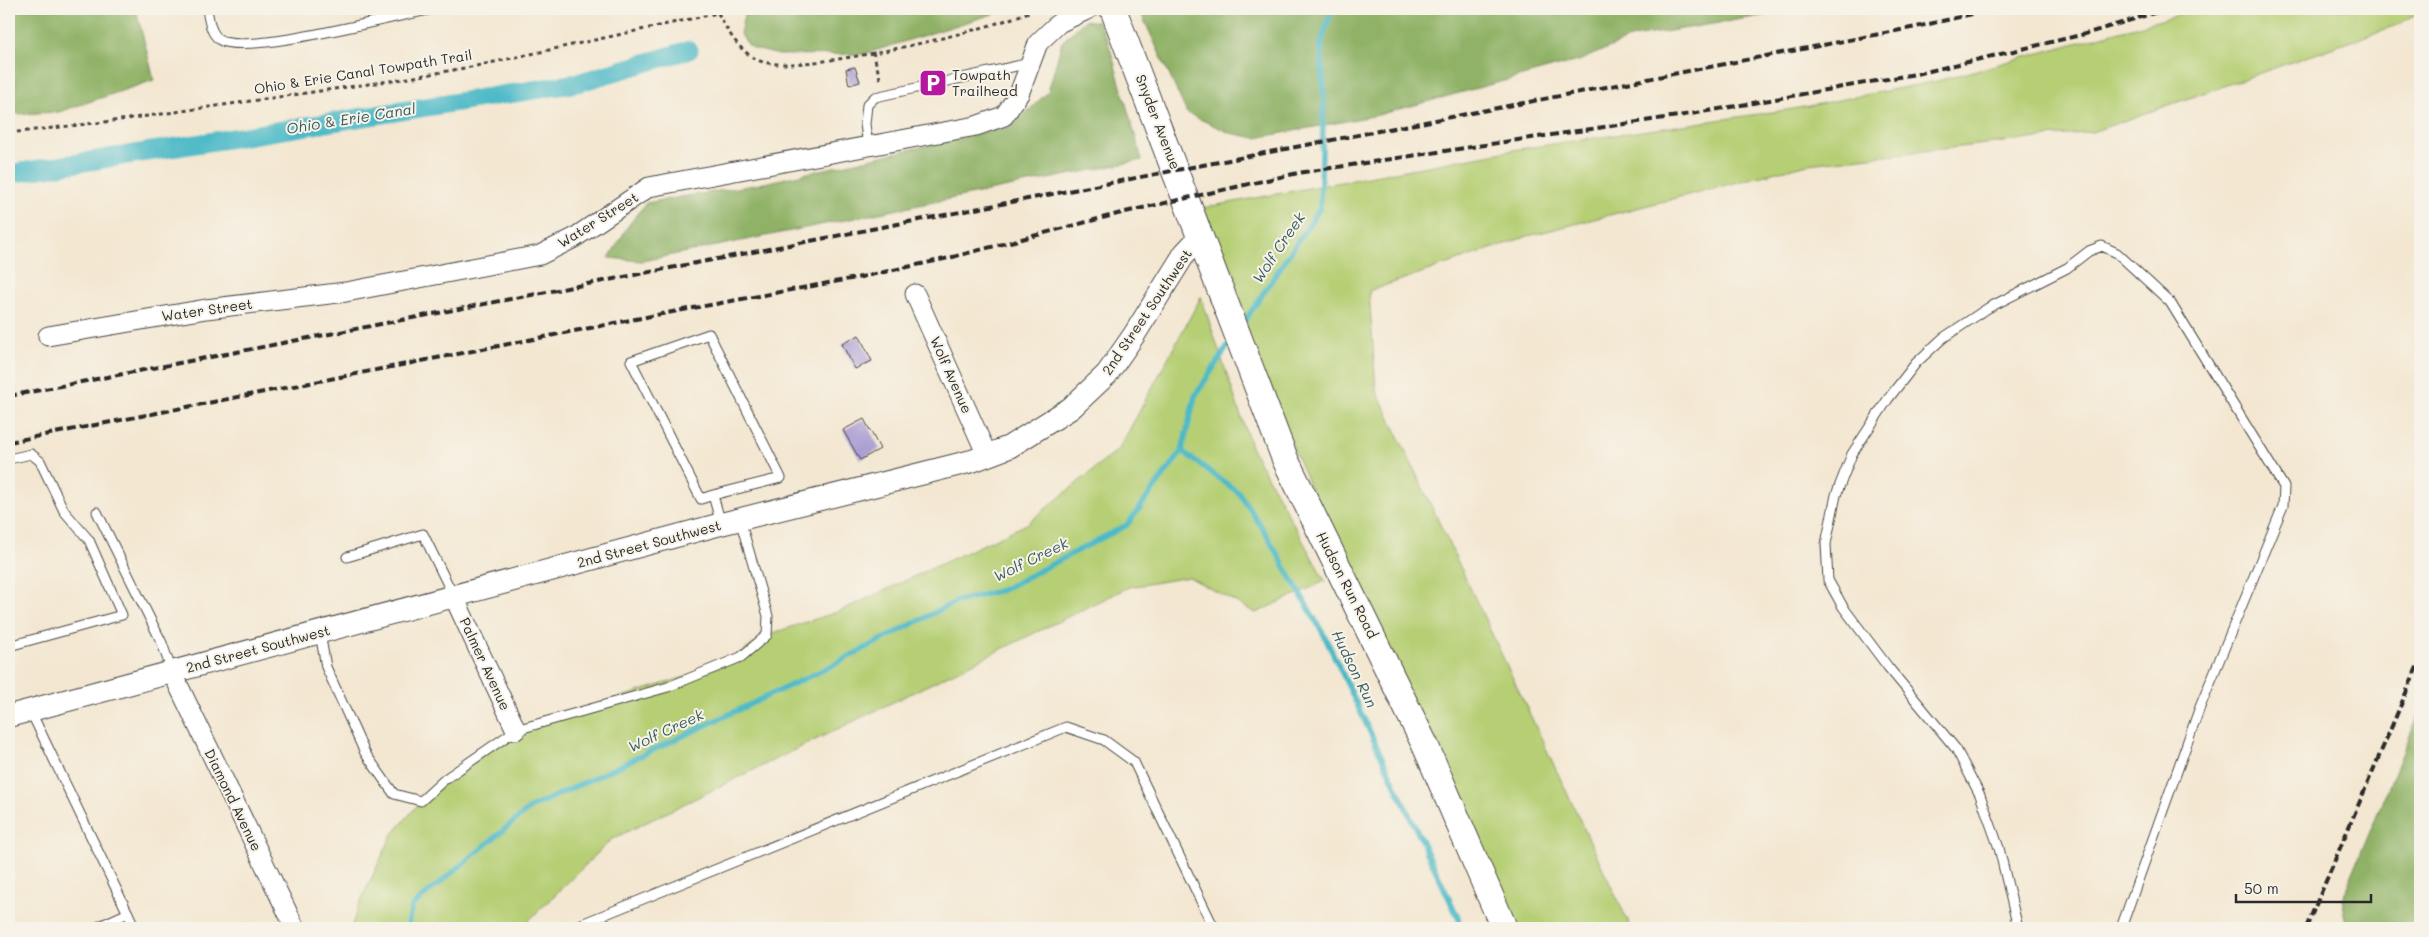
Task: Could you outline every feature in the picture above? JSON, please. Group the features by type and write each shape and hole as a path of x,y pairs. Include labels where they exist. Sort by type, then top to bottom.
{"main road":[{"name":"Snyder Avenue","path":"1113,9 1201,236"},
{"name":"Hudson Run Road","path":"1201,236 1285,459 1421,738 1504,928"}],"street":[{"name":"Water Street","path":"48,336 206,309 346,292 540,254 574,238 650,187 976,126 1004,116 1018,94 1038,43 1059,23 1089,9"},
{"name":"2nd Street Southwest","path":"9,716 730,522 987,455 1009,447 1071,408 1107,374 1134,335 1185,253 1201,236"},
{"name":"Wolf Avenue","path":"915,294 987,455"},
{"name":"Palmer Avenue","path":"454,597 516,730"},
{"name":"Diamond Avenue","path":"172,672 295,928"}],"lane":[{"path":"207,9 211,30 220,40 235,44 266,43 432,9"},
{"path":"868,146 867,105 875,97 1030,63"},
{"path":"2018,928 1999,848 1980,795 1956,749 1842,608 1828,580 1826,544 1836,495 1852,454 1888,399 1916,363 1943,338 1988,308 2067,268 2089,250 2102,246 2117,253 2170,302 2284,486 2283,506 2200,707 2121,928"},
{"path":"708,334 781,478 713,495 701,499 631,361 708,334"},
{"path":"9,459 30,454 40,461 64,512 89,540 122,615 9,646"},
{"path":"320,632 326,667 365,753 394,794 421,801 445,779 516,730 668,687 741,657 767,635 768,616 730,522 713,495"},
{"path":"97,512 162,642 172,672"},
{"path":"347,557 424,534 454,597"},
{"path":"30,710 135,928"},
{"path":"577,928 579,925 1066,727 1104,740 1134,762 1214,928"},
{"path":"95,928 128,913"}],"path":[{"name":"Ohio & Erie Canal Towpath Trail","path":"9,133 113,121 403,79 476,66 718,13 726,9"},
{"path":"718,13 738,44 761,61 776,64 794,64 873,52 988,27 1034,9"},
{"path":"873,52 879,79 888,94"}],"green space":[{"path":"9,9 136,9 154,80 59,112 17,114 9,101"},
{"path":"750,9 781,9 794,13 800,9 1009,9 864,54 779,55 751,48 740,34 745,11"},
{"path":"1139,9 1804,9 1633,37 1581,60 1378,115 1256,138 1230,133 1187,113"},
{"path":"2201,9 2420,9 2420,13 2397,25 2092,132 1808,164 1528,236 1369,291 1376,389 1631,928 1504,928 1380,650 1191,210 1519,149 1793,109 1937,81"},
{"path":"1085,20 1098,22 1108,41 1142,160 642,261 609,258 628,226 646,203 760,184 1012,126 1048,92 1062,42"},
{"path":"1201,297 1252,449 1325,581 1256,613 1189,577 1129,587 612,839 521,928 351,928 358,907 392,835 421,801 516,730 724,665 767,635 840,611 1027,524 1119,449"},
{"path":"2420,711 2420,928 2348,928 2342,899"}],"building":[{"path":"855,67 860,82 849,85 846,69"},
{"path":"859,335 872,361 855,369 842,344"},
{"path":"864,419 880,449 860,460 843,430"}],"waterway":[{"name":"Wolf Creek","path":"1242,325 1320,208 1324,97 1321,43 1332,9"},
{"name":"Ohio & Erie Canal","path":"9,174 577,83 689,50"},
{"name":"Wolf Creek","path":"407,928 412,906 530,808 823,670 955,602 1002,590 1127,525 1182,451 1195,396 1231,341"},
{"name":"Hudson Run","path":"1182,451 1239,493 1263,529 1324,635 1463,928"}],"railway":[{"path":"9,396 1916,27 1994,9"},
{"path":"9,442 656,315 861,277 949,258 1125,212 1298,173 1691,114 1921,73 2085,34 2167,9"},
{"path":"2306,928 2420,660"}],"place":[{"name":"Towpath Trailhead","path":"933,83"}]}
